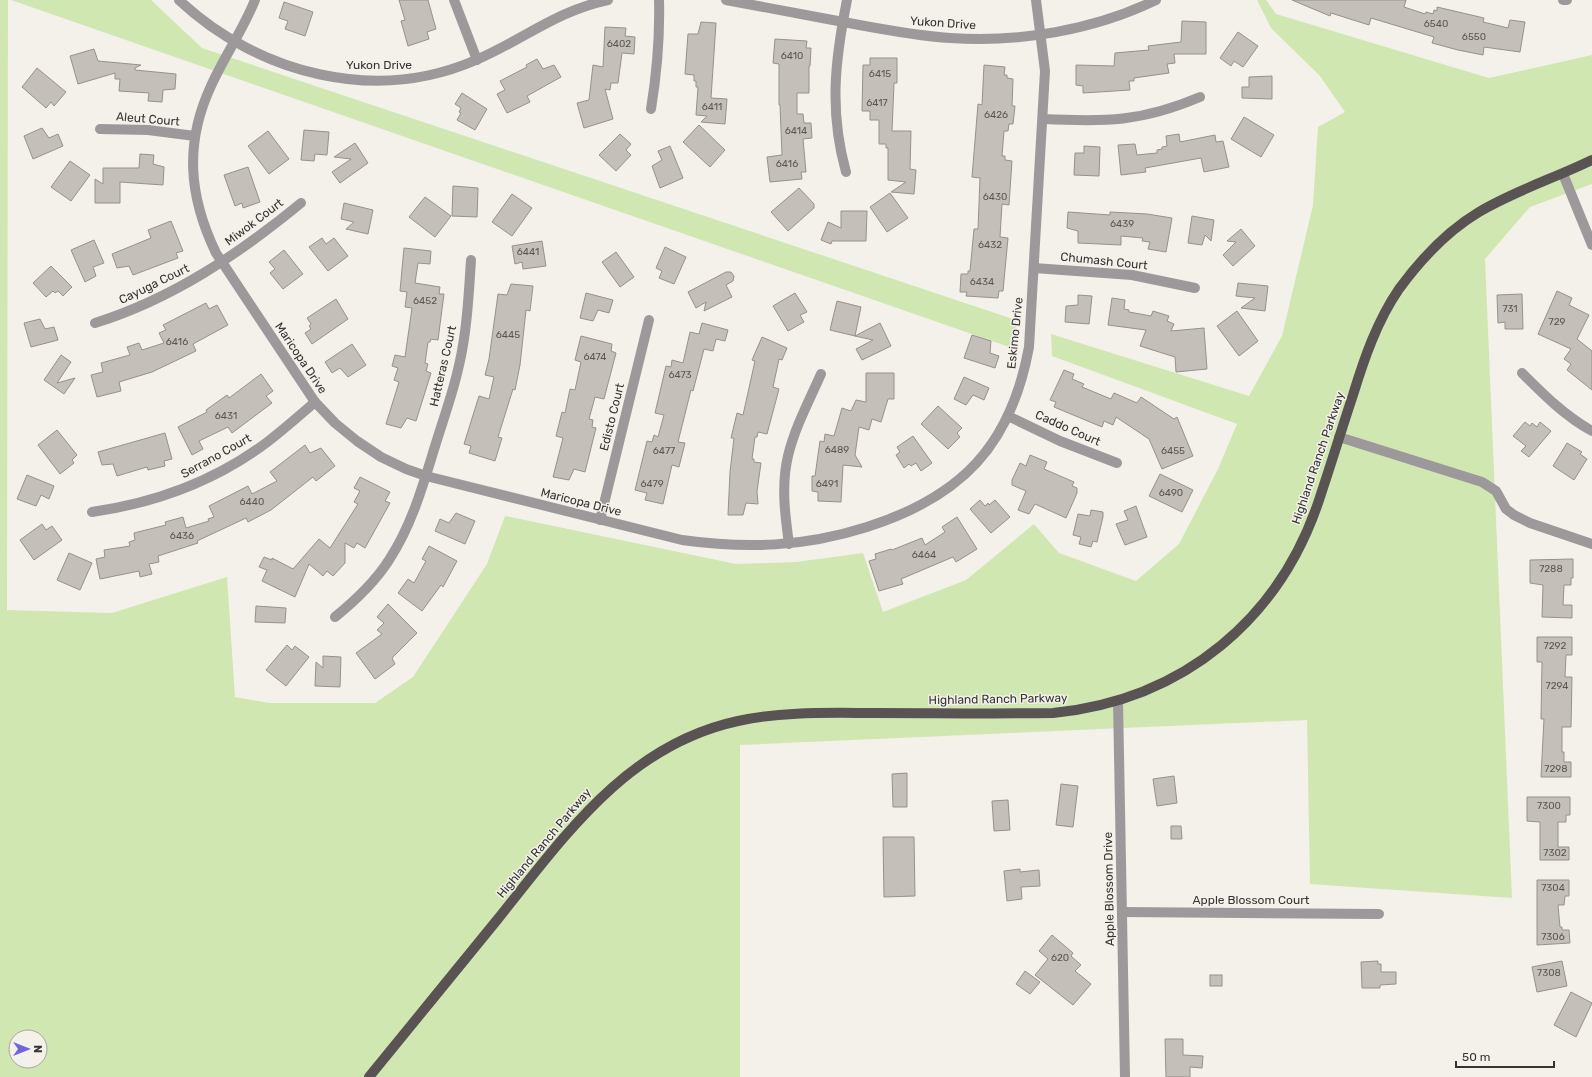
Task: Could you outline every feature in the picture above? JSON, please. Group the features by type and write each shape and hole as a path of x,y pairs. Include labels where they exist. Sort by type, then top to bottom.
{"main road":[{"name":"Highland Ranch Parkway","path":"369,1077 558,844 594,802 636,767 674,744 696,734 730,723 779,715 820,713 1053,713 1074,711 1118,701 1158,686 1200,662 1236,634 1259,609 1289,568 1302,544 1316,509 1375,333 1389,306 1414,271 1443,239 1478,212 1513,194 1563,174 1592,160"}],"street":[{"name":"Yukon Drive","path":"179,0 212,28 235,43 262,57 288,67 316,74 347,79 407,80 436,74 477,60 497,51 547,21 572,10 608,0"},
{"name":"Maricopa Drive","path":"256,0 235,43 211,85 202,107 195,136 193,159 194,183 198,207 205,230 222,262 315,402 335,423 357,441 381,457 426,476 682,540 717,545 752,546 788,544"},
{"path":"454,0 477,60"},
{"path":"651,109 659,50 659,0"},
{"name":"Yukon Drive","path":"726,0 912,35 951,38 995,38 1040,34 1111,18 1156,0"},
{"path":"846,172 836,125 834,97 836,66 842,22 847,0"},
{"name":"Eskimo Drive","path":"788,544 822,539 854,531 897,517 922,506 953,484 980,459 996,438 1008,416 1021,385 1028,354 1034,268 1045,71 1036,0"},
{"path":"1043,119 1096,122 1122,120 1149,115 1200,97"},
{"name":"Aleut Court","path":"100,129 148,130 195,136"},
{"path":"1563,174 1592,245"},
{"name":"Miwok Court","path":"222,262 271,228 301,203"},
{"name":"Hatteras Court","path":"335,617 372,582 389,560 403,537 413,514 454,384 463,346 468,309 471,260"},
{"name":"Cayuga Court","path":"95,323 149,304 179,289 222,262"},
{"name":"Chumash Court","path":"1034,268 1132,275 1195,288"},
{"name":"Edisto Court","path":"600,520 649,320"},
{"path":"788,544 785,509 785,481 788,457 795,433 821,374"},
{"path":"1522,374 1556,406 1578,423 1592,431"},
{"name":"Serrano Court","path":"92,512 144,502 178,491 208,478 239,461 266,443 315,402"},
{"name":"Caddo Court","path":"1008,416 1060,441 1117,463"},
{"path":"1339,437 1482,482 1496,491 1506,509 1514,515 1530,523 1592,544"},
{"name":"Apple Blossom Drive","path":"1118,701 1125,1077"},
{"name":"Apple Blossom Court","path":"1123,912 1379,914"}],"green space":[{"path":"0,0 8,0 7,610 112,613 227,577 235,697 269,703 375,703 413,677 487,564 505,516 736,564 796,562 863,553 883,612 966,580 1034,524 1059,553 1136,581 1179,544 1218,469 1237,424 1052,356 1051,334 1249,396 1282,336 1313,205 1318,127 1345,112 1320,76 1271,28 1257,0 1266,0 1276,14 1489,78 1592,55 1592,184 1530,207 1485,259 1512,898 1310,884 1307,720 740,745 740,1077 0,1077"},
{"path":"11,0 151,0 202,48 1016,320 1015,349"}],"building":[{"path":"399,0 428,0 436,29 427,32 429,39 408,46 401,21 405,20"},
{"path":"1292,0 1406,0 1404,7 1425,14 1426,12 1433,14 1434,10 1437,11 1437,7 1484,18 1483,22 1508,28 1510,20 1525,22 1520,52 1484,47 1483,55 1432,43 1434,37 1371,18 1369,25 1331,13 1330,16"},
{"path":"284,2 313,12 305,36 285,29 288,21 279,18"},
{"path":"1182,21 1206,22 1206,54 1174,54 1175,63 1167,64 1169,73 1134,78 1134,81 1129,81 1130,90 1083,93 1083,86 1076,85 1076,65 1114,66 1115,53 1149,50 1148,46 1181,42"},
{"path":"701,22 716,23 711,98 727,99 725,124 701,122 707,116 696,115 698,87 696,87 696,81 694,81 694,75 685,74 688,34 698,34"},
{"path":"605,27 626,28 625,36 635,37 634,54 622,53 618,83 611,83 610,90 605,89 613,119 584,128 577,103 589,100 593,65 603,67"},
{"path":"1238,32 1258,46 1243,67 1234,61 1231,66 1220,58"},
{"path":"775,39 807,41 806,48 811,48 809,93 797,93 797,114 803,114 804,123 811,123 812,138 803,139 806,172 801,172 802,179 770,182 767,157 782,155 779,105 779,64 773,63"},
{"path":"94,49 98,61 141,65 135,68 135,70 176,74 175,89 163,90 162,102 148,101 149,93 119,91 120,79 115,79 115,73 78,84 70,56"},
{"path":"870,58 897,58 897,83 894,83 892,131 911,131 910,169 916,170 914,194 891,192 906,182 888,180 888,148 886,148 886,144 879,144 879,120 870,120 870,111 862,111 863,65 870,65"},
{"path":"537,59 543,69 554,65 561,77 527,96 530,102 507,113 497,94 505,90 500,81 527,67 526,65"},
{"path":"984,65 1005,67 1004,75 1007,75 1007,78 1013,79 1012,106 1015,106 1013,124 1009,124 1008,131 1004,131 1002,156 1005,156 1005,160 1012,161 1009,205 1002,204 1000,237 1008,238 1003,291 999,291 998,298 966,296 967,292 960,292 961,274 968,274 968,271 970,271 974,229 978,229 980,178 972,177 978,104 982,105"},
{"path":"37,68 66,92 54,106 51,102 46,108 22,87"},
{"path":"1272,76 1272,99 1242,98 1242,87 1249,87 1249,77"},
{"path":"462,93 487,109 475,130 457,120 461,113 459,112 461,108 455,104"},
{"path":"1244,117 1274,135 1261,157 1231,139"},
{"path":"699,125 725,150 710,167 683,142"},
{"path":"42,128 49,138 58,134 63,146 33,159 24,136"},
{"path":"304,130 329,132 327,155 315,154 314,161 301,160"},
{"path":"268,131 289,159 269,174 248,146"},
{"path":"620,134 631,144 626,150 631,155 616,171 599,155"},
{"path":"1179,134 1180,142 1215,135 1216,142 1223,141 1229,167 1204,172 1201,158 1145,168 1146,172 1121,175 1118,145 1135,144 1137,155 1157,153 1157,150 1167,146 1166,136"},
{"path":"355,143 368,163 340,183 332,172 351,159 334,157"},
{"path":"670,146 683,178 660,188 652,166 662,160 658,151"},
{"path":"1084,146 1100,147 1099,176 1074,175 1075,153 1084,153"},
{"path":"140,154 154,155 153,164 164,167 163,185 120,182 120,203 95,203 95,179 103,184 103,168 139,168"},
{"path":"70,161 90,175 71,201 51,187"},
{"path":"248,167 260,202 243,208 242,203 235,206 224,175"},
{"path":"453,186 478,188 477,217 452,216"},
{"path":"799,188 814,204 814,208 788,231 771,212"},
{"path":"890,193 908,218 887,232 870,207"},
{"path":"512,194 532,208 512,236 492,222"},
{"path":"425,197 451,216 435,237 409,217"},
{"path":"344,203 373,210 368,234 346,229 354,222 341,219"},
{"path":"841,211 867,211 866,241 832,241 831,244 821,240 828,222 841,228"},
{"path":"1068,212 1110,215 1110,212 1147,214 1172,218 1166,252 1148,249 1150,242 1142,241 1143,238 1121,236 1121,245 1078,243 1078,231 1067,228"},
{"path":"1192,216 1214,220 1211,241 1205,235 1202,245 1188,243"},
{"path":"171,221 183,251 176,253 178,258 133,275 129,266 117,268 112,254 151,238 148,230"},
{"path":"1241,229 1255,246 1233,266 1223,255 1236,242 1227,241"},
{"path":"322,238 326,244 334,238 348,256 328,271 309,247"},
{"path":"94,240 104,263 93,267 96,276 85,282 71,250"},
{"path":"542,241 546,266 523,269 522,262 515,264 512,246"},
{"path":"665,247 686,257 674,284 659,278 662,271 656,268"},
{"path":"404,248 431,251 430,264 418,263 415,283 440,287 439,294 444,294 438,340 431,339 430,342 428,342 425,363 428,364 426,371 431,373 416,421 407,418 401,428 386,424 399,382 394,380 398,368 392,366 395,355 405,357 412,308 405,307 407,292 400,291"},
{"path":"284,250 303,274 283,289 270,273 275,269 269,262"},
{"path":"616,252 634,277 620,287 602,262"},
{"path":"51,266 72,287 63,296 58,291 55,293 53,291 46,297 33,283"},
{"path":"726,272 731,272 734,276 733,281 726,285 732,297 704,311 706,302 696,308 688,292"},
{"path":"1238,283 1268,286 1265,311 1241,308 1255,298 1236,296"},
{"path":"511,284 533,286 530,311 526,310 520,365 515,390 513,389 498,437 502,438 495,461 469,453 471,446 464,444 479,396 489,399 494,377 485,375 489,359 498,294 507,295"},
{"path":"1557,291 1572,298 1569,305 1589,315 1577,339 1592,351 1592,390 1567,370 1571,364 1564,359 1571,349 1538,334"},
{"path":"586,293 613,300 609,313 598,310 593,321 580,318"},
{"path":"795,293 807,312 800,315 804,322 788,331 773,306"},
{"path":"1522,294 1523,329 1505,329 1505,322 1498,323 1497,295"},
{"path":"1078,295 1092,296 1089,324 1065,322 1066,306 1078,305"},
{"path":"1112,298 1125,300 1124,309 1129,310 1129,312 1151,316 1153,311 1169,316 1167,321 1174,324 1171,331 1204,328 1207,369 1176,372 1175,357 1140,346 1146,330 1108,325"},
{"path":"336,299 348,319 312,344 305,333 311,329 309,326 311,324 307,318"},
{"path":"837,301 861,307 855,336 830,330"},
{"path":"206,303 209,309 217,305 228,325 193,344 196,351 152,372 119,382 121,391 97,397 91,375 103,372 101,363 130,355 127,347 139,343 142,350 164,343 159,333 166,330 163,325"},
{"path":"1237,311 1258,341 1239,356 1217,326"},
{"path":"40,319 45,329 54,327 58,340 31,347 24,323"},
{"path":"702,323 728,330 725,341 716,339 713,351 704,349 693,391 691,390 678,442 685,443 679,467 672,465 663,504 645,500 647,493 635,490 647,441 652,442 654,435 658,437 664,415 655,413 666,366 671,367 672,360 683,363 690,332 699,334"},
{"path":"880,323 891,346 862,360 856,349 873,340 855,336"},
{"path":"972,335 991,341 990,353 999,356 995,368 964,358"},
{"path":"581,336 612,344 611,351 616,353 604,399 595,397 589,419 593,420 592,427 596,428 585,472 574,469 569,480 553,477 563,438 556,436 562,412 565,413 570,389 575,390 581,362 575,360"},
{"path":"762,337 787,348 782,360 779,359 773,387 779,389 767,434 758,432 757,437 755,437 752,459 754,459 754,462 761,463 757,491 758,504 746,503 743,515 728,515 730,472 734,438 731,438 737,413 743,415 755,361 752,360"},
{"path":"352,344 366,365 348,377 340,368 332,373 325,362"},
{"path":"61,355 71,362 57,383 75,378 64,394 44,380"},
{"path":"1064,370 1074,374 1072,379 1084,384 1082,387 1111,399 1114,393 1137,403 1141,397 1174,419 1177,417 1193,456 1162,469 1149,439 1116,417 1113,425 1104,421 1102,427 1054,407 1056,402 1050,400"},
{"path":"866,373 894,373 894,399 888,399 881,422 872,419 869,430 859,427 855,455 862,467 843,465 841,502 818,501 818,492 812,491 812,476 815,476 820,441 824,442 825,434 834,436 842,408 851,411 856,400 866,402"},
{"path":"261,374 273,391 266,396 272,403 232,433 228,427 199,441 203,449 192,455 178,427 207,412 206,410 227,395 229,398"},
{"path":"964,377 989,388 984,400 973,395 966,405 954,399"},
{"path":"938,406 962,428 957,433 960,437 948,449 921,424"},
{"path":"1525,422 1530,426 1532,423 1537,427 1540,422 1551,431 1529,457 1521,451 1526,446 1513,436"},
{"path":"57,430 77,455 72,460 74,463 60,474 38,445"},
{"path":"165,433 172,459 164,461 165,466 148,470 147,467 117,476 113,464 102,465 98,452"},
{"path":"913,436 932,463 921,471 916,463 911,466 909,464 904,468 896,455 900,452 897,447"},
{"path":"1567,443 1582,452 1580,454 1587,459 1574,480 1553,466"},
{"path":"305,445 310,453 321,448 335,466 316,481 313,477 271,510 248,522 246,518 197,541 198,543 158,556 159,562 149,564 152,574 140,577 139,571 100,579 96,559 105,557 104,550 130,546 129,542 135,540 134,533 166,525 165,522 183,517 186,528 209,521 208,519 214,517 209,506 248,486 252,494 277,481 270,472"},
{"path":"1030,455 1047,462 1044,469 1074,482 1072,486 1077,488 1077,493 1066,518 1035,504 1029,514 1018,510 1026,491 1012,485 1012,480 1020,463 1026,466"},
{"path":"1160,474 1193,490 1182,512 1149,496"},
{"path":"27,475 54,486 49,499 41,495 36,506 17,499"},
{"path":"360,477 390,492 385,501 390,503 365,548 357,543 354,548 345,543 345,563 333,576 327,571 323,576 309,564 295,597 262,581 267,570 259,567 264,557 272,560 272,558 293,569 319,539 330,548 358,504 354,502 360,491 354,488"},
{"path":"980,500 985,506 988,503 989,505 995,500 1010,517 991,533 970,509"},
{"path":"1136,506 1147,537 1125,545 1116,524 1128,520 1124,511"},
{"path":"1091,510 1103,512 1103,517 1097,542 1093,541 1091,547 1079,544 1081,537 1073,535 1078,514 1090,516"},
{"path":"456,513 475,521 465,544 435,531 440,519 449,523"},
{"path":"957,517 977,549 956,562 953,557 901,579 903,584 879,591 869,561 876,559 875,554 891,549 892,550 922,538 925,545 945,532 942,527"},
{"path":"42,524 46,530 52,526 62,540 34,560 20,540"},
{"path":"429,546 457,561 443,587 441,585 422,611 398,593 408,579 414,583 426,561 422,559"},
{"path":"69,553 92,563 80,590 57,580"},
{"path":"1573,559 1573,578 1571,578 1571,585 1564,585 1563,605 1572,605 1572,618 1542,617 1543,585 1530,583 1530,560"},
{"path":"388,604 417,633 392,658 395,664 375,679 356,653 382,634 377,630 384,623 377,617"},
{"path":"256,606 286,608 285,623 255,622"},
{"path":"1537,637 1572,637 1572,655 1566,655 1565,677 1572,677 1571,727 1562,727 1562,752 1564,752 1564,762 1571,762 1571,777 1541,777 1544,719 1541,719 1542,662 1537,662"},
{"path":"287,645 292,650 295,646 309,657 286,686 266,670"},
{"path":"323,656 341,657 340,687 315,686 316,662 323,668"},
{"path":"907,773 907,807 893,807 892,774"},
{"path":"1174,776 1177,803 1157,806 1153,779"},
{"path":"1061,784 1078,786 1073,827 1056,825"},
{"path":"1527,797 1570,797 1570,815 1566,815 1566,822 1558,822 1558,847 1569,847 1569,860 1540,860 1540,822 1527,821"},
{"path":"1008,800 1010,830 994,831 992,801"},
{"path":"1171,826 1181,826 1182,839 1171,839"},
{"path":"883,837 914,837 915,896 884,897"},
{"path":"1020,869 1020,872 1039,870 1040,886 1021,887 1022,899 1007,901 1004,871"},
{"path":"1537,880 1569,880 1569,896 1565,896 1564,905 1558,905 1560,927 1562,927 1562,930 1569,930 1570,943 1537,945"},
{"path":"1052,935 1073,953 1071,956 1081,965 1075,971 1091,984 1073,1005 1035,975 1048,959 1039,951"},
{"path":"1378,961 1378,964 1381,964 1381,972 1396,972 1396,984 1380,985 1380,988 1362,988 1361,962"},
{"path":"1562,961 1567,986 1537,992 1532,967"},
{"path":"1025,971 1040,982 1030,994 1016,984"},
{"path":"1210,975 1222,975 1222,986 1210,986"},
{"path":"1571,992 1592,1003 1576,1037 1554,1025"},
{"path":"1165,1039 1183,1039 1183,1055 1203,1056 1202,1068 1190,1067 1190,1077 1166,1077"}]}
